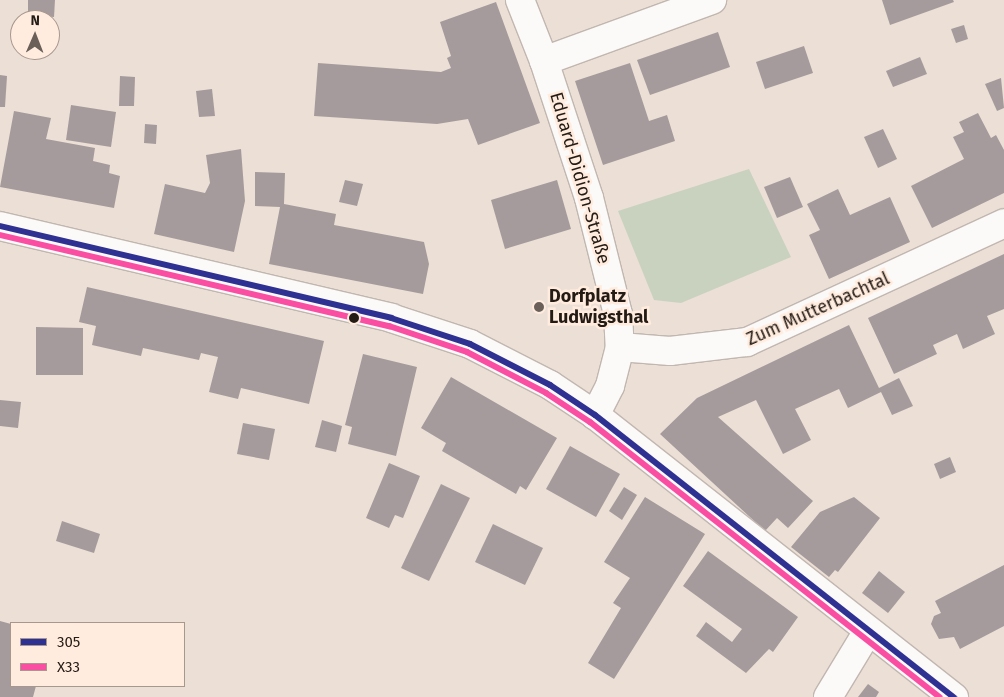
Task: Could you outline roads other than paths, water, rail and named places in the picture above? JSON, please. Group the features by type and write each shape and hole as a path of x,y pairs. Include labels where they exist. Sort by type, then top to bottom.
{"street":[{"name":"Eduard-Didion-Straße","path":"520,0 544,61 589,198 618,314 620,347 610,386 595,415"},
{"path":"544,61 712,0"},
{"name":"Zum Mutterbachtal","path":"620,347 670,351 747,342 1004,223"},
{"path":"0,226 391,318 470,344 550,385 595,415 954,697"},
{"path":"828,697 868,631"}],"place":[{"name":"Dorfplatz Ludwigsthal","path":"539,307"}]}
